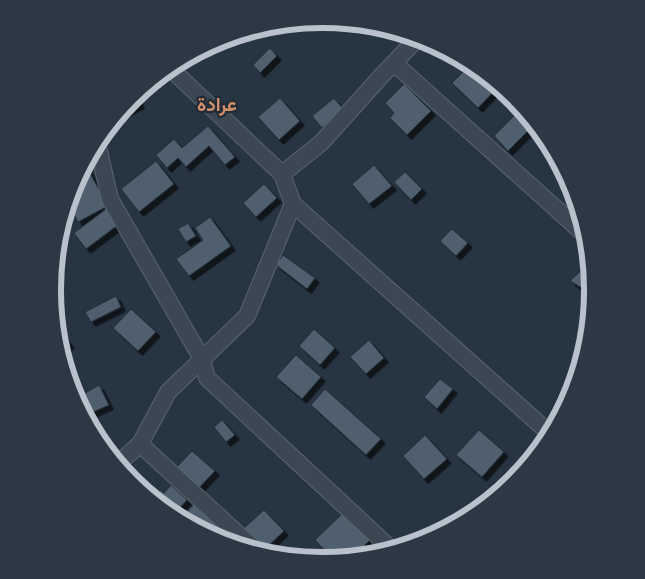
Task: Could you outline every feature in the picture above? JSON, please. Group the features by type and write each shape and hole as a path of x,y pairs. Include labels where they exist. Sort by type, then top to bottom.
{"street":[{"path":"282,174 321,143 413,43"},
{"path":"394,63 577,228"},
{"path":"175,73 282,174 293,204 544,428"},
{"path":"99,153 110,199 202,359 207,378 386,544"},
{"path":"123,459 140,444 168,392 247,316 293,204"},
{"path":"140,444 244,540"}],"building":[{"path":"270,48 277,56 260,73 253,65"},
{"path":"465,70 493,92 478,108 452,83"},
{"path":"404,84 431,111 407,135 390,118 394,113 385,103"},
{"path":"280,98 300,121 279,140 258,117"},
{"path":"334,98 344,110 322,128 312,116"},
{"path":"516,114 530,129 508,151 494,136"},
{"path":"208,126 235,157 225,165 209,146 186,167 178,158 167,168 156,155 174,139 182,148"},
{"path":"156,161 174,184 139,212 121,189"},
{"path":"374,165 392,186 369,204 352,184"},
{"path":"89,172 108,206 78,222 72,211 80,189"},
{"path":"405,172 422,189 411,200 394,182"},
{"path":"264,184 277,198 256,217 243,203"},
{"path":"106,209 118,225 86,249 74,233"},
{"path":"210,217 231,246 189,276 176,259 203,240 195,228"},
{"path":"188,223 196,236 186,242 178,229"},
{"path":"452,229 468,243 456,256 440,241"},
{"path":"283,255 315,278 307,289 276,265"},
{"path":"584,268 584,289 570,281"},
{"path":"116,296 121,307 91,322 85,312"},
{"path":"131,309 156,332 138,351 113,328"},
{"path":"314,329 335,348 320,365 299,346"},
{"path":"369,340 384,358 366,374 350,357"},
{"path":"296,355 321,377 302,399 276,377"},
{"path":"440,379 453,389 437,409 424,397"},
{"path":"99,385 109,405 92,413 83,395"},
{"path":"325,389 381,439 366,455 311,405"},
{"path":"222,420 235,435 226,442 214,427"},
{"path":"479,430 504,452 482,477 456,455"},
{"path":"425,435 447,459 424,479 403,456"},
{"path":"192,451 215,471 196,491 174,470"},
{"path":"171,485 187,500 179,508 158,493 160,490 164,493"},
{"path":"196,502 223,530 221,532 186,513"},
{"path":"264,510 284,531 269,546 258,544 244,528"},
{"path":"345,511 372,538 362,548 326,552 315,540"}],"district":[{"name":"عرادة","path":"217,104"}]}
